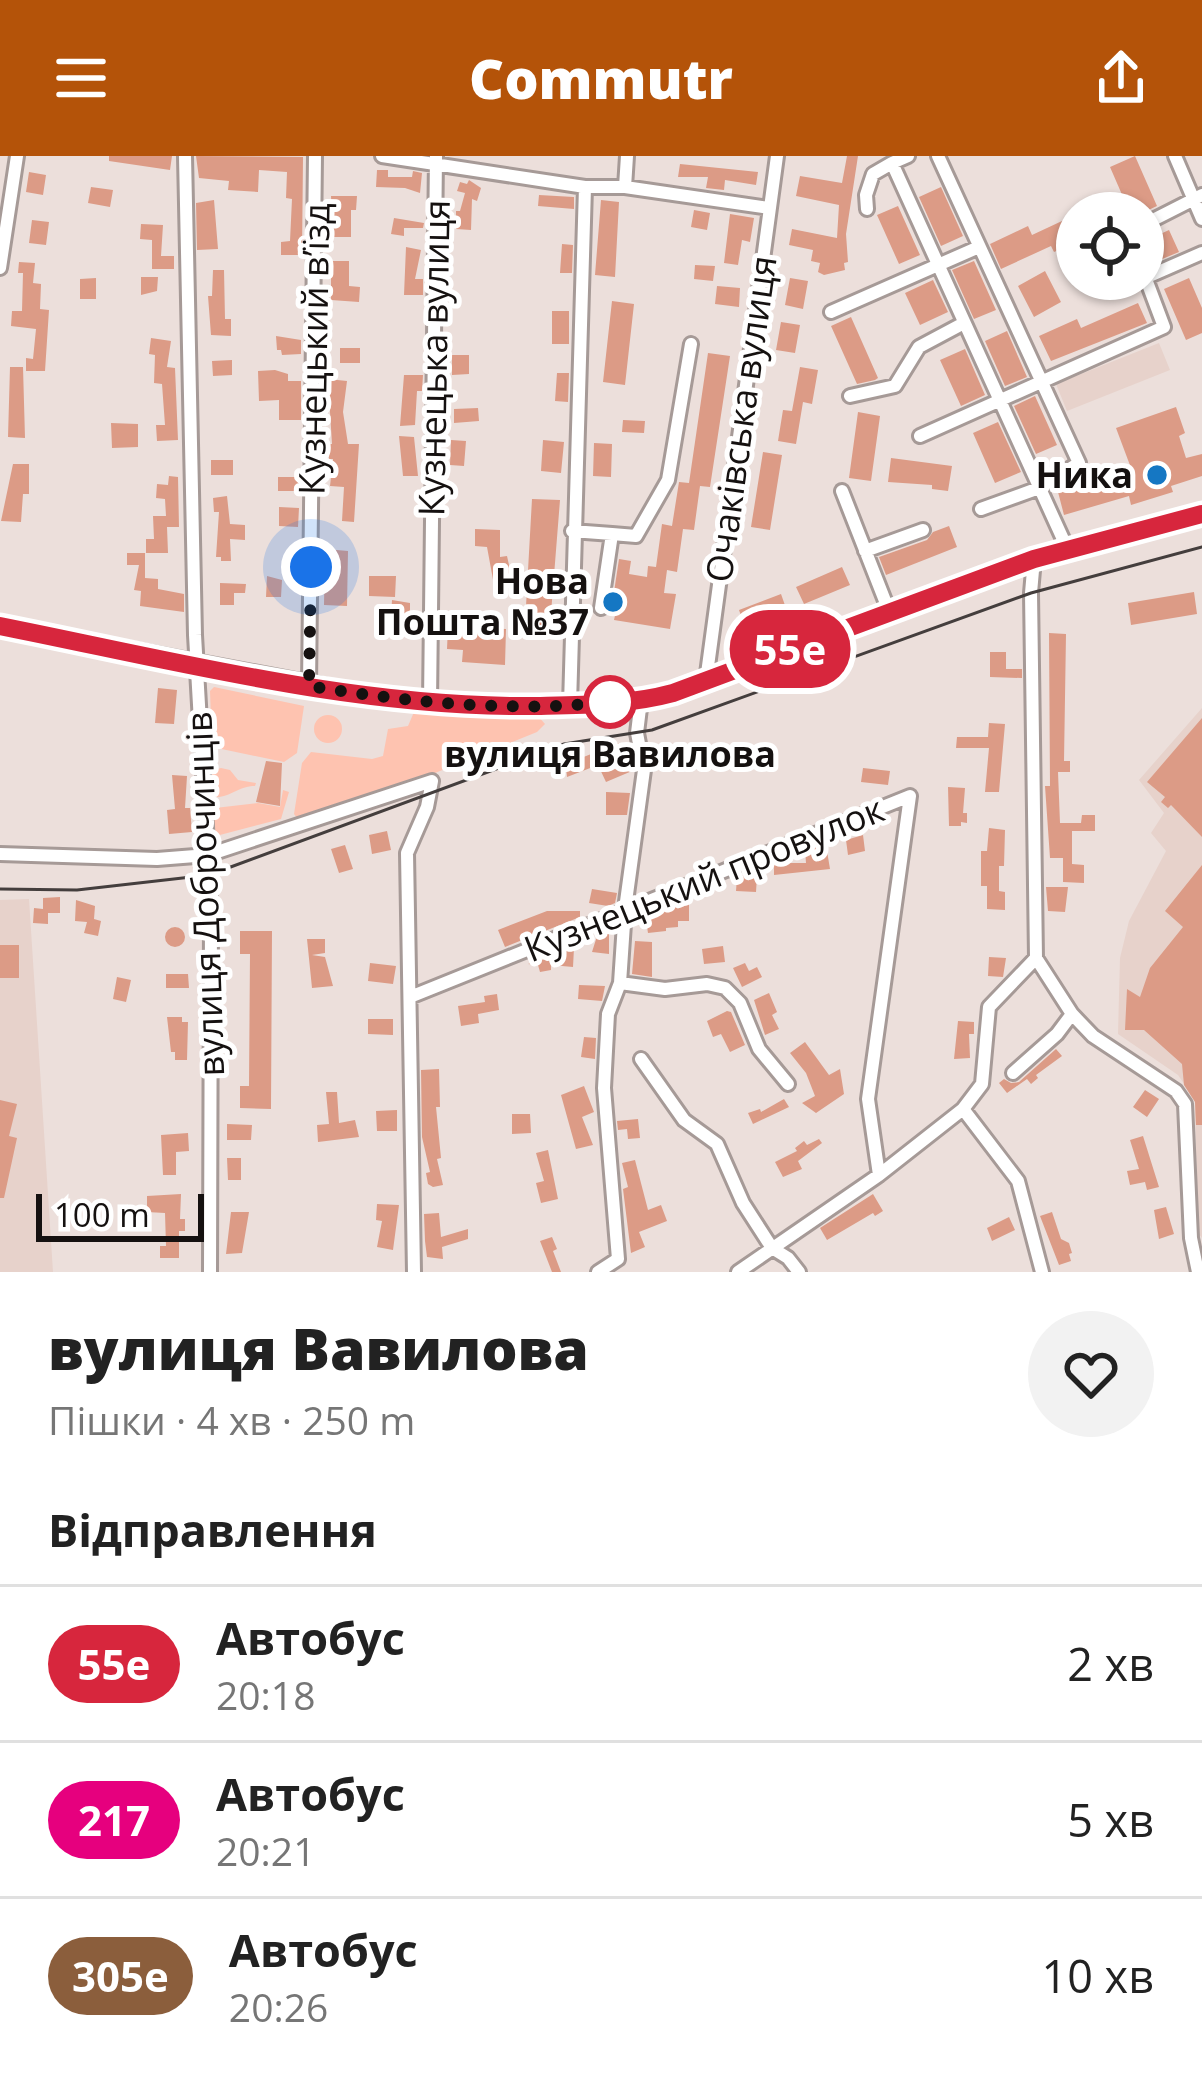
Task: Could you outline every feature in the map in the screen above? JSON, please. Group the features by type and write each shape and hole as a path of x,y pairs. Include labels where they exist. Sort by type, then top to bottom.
{"main road":[{"path":"0,626 309,686 430,704 570,705 641,700 706,681 1067,548 1202,514"}],"street":[{"path":"0,268 17,156"},
{"name":"вулиця Доброчинців","path":"185,156 196,664 211,914 210,1272"},
{"name":"Кузнецький в’їзд","path":"309,686 315,156"},
{"path":"382,156 436,159 585,187 625,187 769,208"},
{"path":"625,187 627,156"},
{"name":"Очаківська вулиця","path":"706,681 776,156"},
{"path":"866,209 873,174 908,156"},
{"path":"938,156 1079,463 1039,488 981,509"},
{"path":"1174,156 1198,197 1202,219"},
{"name":"Кузнецька вулиця","path":"430,704 436,159"},
{"path":"892,163 1067,548"},
{"path":"570,705 585,187"},
{"path":"1164,214 1198,197"},
{"path":"831,312 979,247"},
{"path":"1164,267 1202,253"},
{"path":"920,436 1164,327 1154,300"},
{"path":"850,396 895,386 919,347 964,322"},
{"path":"572,531 636,536 668,481 691,344"},
{"path":"842,491 889,610"},
{"path":"866,551 923,530"},
{"path":"601,608 612,534"},
{"path":"1034,559 1036,958 1072,1014 1119,1056 1176,1091 1184,1104 1191,1238 1198,1272"},
{"path":"598,1272 619,1259 604,1088 608,1014 620,983 644,770 638,733 641,700"},
{"path":"0,854 157,860 208,855 432,781 427,807 407,853 414,1272"},
{"name":"Кузнецький провулок","path":"410,998 910,796 868,1099 879,1175"},
{"path":"738,1272 879,1175 963,1108 982,1084 989,1007 1036,958"},
{"path":"620,983 664,989 707,984 725,988 740,1004 759,1049 788,1084"},
{"path":"1013,1073 1072,1014"},
{"path":"640,1059 684,1120 717,1144 743,1203 772,1248 800,1272"},
{"path":"963,1108 1018,1181 1042,1272"}],"shaded area":[{"path":"1159,343 1170,370 1067,411 1056,384"},
{"path":"214,687 304,706 297,753 284,762 212,747 210,691"},
{"path":"1202,708 1202,1238 1198,1233 1195,1100 1178,1075 1118,1034 1120,958 1129,921 1166,851 1151,833 1164,813 1139,780"},
{"path":"414,712 538,716 545,724 537,732 435,773 297,818 302,763 311,752 372,759 383,756 388,729 408,726"},
{"path":"328,715 338,719 342,729 338,739 328,743 318,739 314,729 318,719"},
{"path":"221,768 255,786 215,797 209,779"},
{"path":"283,790 289,792 281,819 212,834 215,808 258,803 280,807"},
{"path":"29,899 53,1272 0,1272 0,900"}],"building":[{"path":"109,156 172,156 170,170 109,161"},
{"path":"196,156 303,157 302,255 281,255 281,242 290,241 292,199 286,198 287,172 259,170 258,192 228,190 229,181 199,178"},
{"path":"847,156 858,156 846,234 848,262 845,270 824,275 818,272 820,263 811,261 813,250 789,245 792,229 837,238 839,205 796,196 800,176 842,183"},
{"path":"1135,156 1151,192 1121,192 1110,167"},
{"path":"680,164 758,172 756,185 725,180 724,190 706,188 708,177 678,177"},
{"path":"377,170 388,170 388,177 422,173 420,193 376,187"},
{"path":"29,172 46,175 43,195 26,192"},
{"path":"469,180 481,188 477,201 472,199 471,230 456,229 456,211 465,193 457,191 460,182"},
{"path":"91,187 113,190 110,207 88,203"},
{"path":"941,187 963,236 941,246 919,197"},
{"path":"539,195 574,197 574,209 538,206"},
{"path":"331,196 357,196 356,210 351,210 351,237 333,237"},
{"path":"214,200 218,249 197,250 196,203"},
{"path":"601,200 619,202 615,277 595,275"},
{"path":"898,206 920,255 899,264 877,215"},
{"path":"694,210 710,213 707,230 691,227"},
{"path":"730,214 754,218 750,242 742,240 738,265 724,263"},
{"path":"394,218 424,223 423,228 404,228 404,236 391,234"},
{"path":"32,220 49,222 46,245 29,243"},
{"path":"141,224 163,225 161,256 174,256 174,269 152,269 152,240 140,239"},
{"path":"1056,224 1056,251 1051,246 1001,269 990,244 1028,226 1032,235"},
{"path":"1169,230 1179,252 1164,258 1164,232"},
{"path":"562,244 573,245 572,273 560,273"},
{"path":"406,247 421,250 415,279 423,279 423,295 404,295"},
{"path":"331,261 349,261 349,286 360,287 359,302 331,300"},
{"path":"974,261 996,310 974,319 952,270"},
{"path":"19,262 35,263 33,283 41,284 40,309 49,310 45,371 26,371 26,358 33,359 36,329 11,326 12,311 22,311"},
{"path":"695,265 715,266 713,281 694,279"},
{"path":"213,270 224,270 225,319 231,319 231,336 211,335 208,296 212,296"},
{"path":"1045,271 1061,302 1034,317 1018,286"},
{"path":"141,277 158,277 157,291 141,295"},
{"path":"96,278 96,299 80,299 80,279"},
{"path":"790,278 808,281 803,309 785,305"},
{"path":"1189,278 1202,308 1202,333 1186,340 1164,289"},
{"path":"933,280 948,312 920,325 905,293"},
{"path":"717,286 740,288 739,307 715,304"},
{"path":"612,301 634,304 625,385 603,382"},
{"path":"1138,303 1147,323 1051,361 1039,336 1077,319 1081,328"},
{"path":"552,311 569,311 569,344 552,344"},
{"path":"851,317 875,380 857,384 831,326"},
{"path":"781,322 800,325 795,353 776,350"},
{"path":"1007,331 1027,377 1005,386 985,341"},
{"path":"276,336 301,340 301,354 282,355"},
{"path":"151,338 171,341 167,367 175,368 178,440 157,441 156,425 165,425 162,384 154,383 155,355 149,354"},
{"path":"340,348 360,348 360,363 340,363"},
{"path":"965,349 985,395 961,406 940,360"},
{"path":"708,353 730,356 710,487 700,486 694,530 683,529 677,572 667,570 664,593 676,594 670,629 614,620 619,559 631,561 629,574 647,577 648,566 656,567 662,524 672,526 679,482 689,483"},
{"path":"452,355 469,355 469,374 452,375"},
{"path":"232,360 232,375 213,376 212,361"},
{"path":"10,367 23,367 25,438 8,437"},
{"path":"800,367 818,370 812,404 803,402 796,444 778,441 783,410 792,411"},
{"path":"258,371 288,374 288,381 301,381 301,420 279,420 279,400 259,401"},
{"path":"557,373 569,373 568,402 555,401"},
{"path":"404,375 423,375 415,425 400,426"},
{"path":"328,379 347,381 343,412 348,444 359,444 354,522 342,521 344,487 330,486"},
{"path":"1035,396 1057,445 1036,454 1014,406"},
{"path":"1176,407 1185,433 1179,436 1186,458 1202,454 1202,476 1171,486 1173,492 1131,505 1129,496 1064,515 1058,492 1131,468 1116,428"},
{"path":"478,408 479,421 454,423 454,409"},
{"path":"858,412 880,416 871,481 849,478"},
{"path":"623,420 645,421 644,433 622,432"},
{"path":"998,422 1021,472 995,483 973,433"},
{"path":"111,423 138,424 138,447 112,448"},
{"path":"399,436 414,437 418,476 403,476"},
{"path":"451,440 466,441 464,466 450,465"},
{"path":"543,440 564,442 561,473 541,471"},
{"path":"594,443 612,444 611,477 593,476"},
{"path":"763,452 782,455 770,530 751,527"},
{"path":"891,458 952,466 948,491 888,482"},
{"path":"211,460 233,460 233,475 211,475"},
{"path":"13,464 29,464 29,494 23,494 21,522 1,521"},
{"path":"169,476 178,477 179,527 167,527 168,553 146,553 146,539 154,539 153,516 166,516 165,499 156,498 157,484 168,485"},
{"path":"278,477 300,477 300,491 278,491"},
{"path":"227,496 230,524 245,525 245,540 230,539 231,561 221,561 216,557 219,512 214,512 213,498"},
{"path":"532,499 560,500 550,626 525,624"},
{"path":"279,507 299,508 298,527 279,526"},
{"path":"949,526 957,547 886,575 879,557 927,540"},
{"path":"475,529 500,530 500,557 507,556 511,574 503,576 505,583 494,585 487,547 475,546"},
{"path":"325,549 348,551 347,606 324,605"},
{"path":"127,553 145,553 145,578 158,579 158,589 184,594 184,612 140,606 141,591 134,590 139,565 127,565"},
{"path":"842,567 850,585 804,604 796,587"},
{"path":"267,576 282,580 281,597 266,597"},
{"path":"369,576 396,576 395,597 369,596"},
{"path":"220,583 246,584 245,593 234,593 234,605 220,605"},
{"path":"1194,592 1197,614 1131,625 1128,603"},
{"path":"781,594 787,611 745,627 739,610"},
{"path":"392,600 410,603 410,618 391,617"},
{"path":"448,626 506,629 505,665 462,662 463,650 447,649"},
{"path":"1049,633 1066,634 1064,761 1070,761 1070,772 1058,772 1060,823 1081,823 1082,815 1095,815 1095,831 1072,831 1072,864 1084,865 1084,883 1063,882 1063,858 1050,858 1045,786 1050,786"},
{"path":"990,652 1006,652 1006,669 1022,669 1022,678 990,677"},
{"path":"158,688 177,690 174,724 155,723"},
{"path":"1202,718 1202,837 1171,805 1168,808 1161,802 1165,797 1147,782"},
{"path":"989,723 1005,724 999,792 985,792 989,748 956,748 957,737 988,737"},
{"path":"619,743 632,771 606,782 598,765 567,777 565,757 579,753 581,758"},
{"path":"266,761 282,763 280,806 256,802"},
{"path":"863,768 890,771 888,785 861,782"},
{"path":"172,775 187,776 185,808 190,808 192,832 169,834 167,810 175,809"},
{"path":"948,787 965,788 967,823 961,826 949,826"},
{"path":"606,792 630,793 627,815 606,815"},
{"path":"989,828 1005,830 999,891 1005,892 1005,910 987,909 987,886 981,886 981,851 987,851"},
{"path":"387,831 391,850 372,854 369,835"},
{"path":"863,835 865,851 848,855 846,840"},
{"path":"345,845 353,869 339,873 331,849"},
{"path":"826,845 830,869 774,875 774,863 806,863 805,850"},
{"path":"1202,865 1202,1125 1196,1125 1195,1102 1184,1085 1182,1064 1144,1030 1125,1030 1127,989 1140,997 1150,968 1183,927 1165,911"},
{"path":"757,876 756,892 736,891 737,877"},
{"path":"1046,887 1068,887 1065,912 1048,911"},
{"path":"592,889 617,893 615,903 589,903"},
{"path":"60,897 60,913 48,913 48,924 33,923 34,908 43,909 43,898"},
{"path":"76,900 95,906 94,919 101,921 98,936 84,933 87,922 75,921"},
{"path":"689,902 689,921 648,933 645,914"},
{"path":"547,911 580,911 580,917 505,947 498,930"},
{"path":"175,927 185,937 175,947 165,937"},
{"path":"240,931 272,931 271,1109 240,1108 240,1086 249,1086 250,954 240,954"},
{"path":"598,933 609,934 609,954 592,952"},
{"path":"307,939 325,939 325,953 312,955 325,957 333,986 312,988"},
{"path":"635,941 652,942 652,977 632,974"},
{"path":"0,945 19,945 19,978 0,978"},
{"path":"723,946 725,962 704,964 702,949"},
{"path":"564,947 574,948 573,967 551,965 551,970 540,972 538,965 528,964 563,954"},
{"path":"989,957 1006,958 1003,977 988,976"},
{"path":"370,963 396,966 393,984 368,981"},
{"path":"745,963 749,971 757,967 762,977 742,987 733,968"},
{"path":"166,974 188,974 189,988 166,988"},
{"path":"117,977 131,980 126,1002 113,999"},
{"path":"579,985 605,986 602,1001 578,999"},
{"path":"769,993 779,1029 765,1035 754,1000"},
{"path":"497,994 499,1010 478,1014 479,1023 461,1026 458,1006 485,1002 484,996"},
{"path":"727,1011 745,1045 730,1052 721,1034 713,1037 707,1021"},
{"path":"167,1017 188,1022 187,1060 175,1060 171,1052"},
{"path":"368,1019 393,1019 393,1035 368,1034"},
{"path":"958,1021 974,1022 974,1034 969,1034 970,1058 954,1059"},
{"path":"584,1037 596,1038 595,1059 581,1057"},
{"path":"805,1042 829,1075 840,1069 844,1094 816,1113 802,1103 815,1096 806,1073 790,1053"},
{"path":"1056,1049 1062,1056 1031,1084 1027,1079 1007,1093 999,1083 1004,1079 1019,1082"},
{"path":"439,1069 440,1107 436,1107 441,1158 437,1159 443,1185 433,1187 428,1184 422,1137 421,1070"},
{"path":"584,1086 594,1112 582,1117 593,1145 576,1149 561,1095"},
{"path":"1145,1090 1159,1099 1147,1117 1133,1107"},
{"path":"326,1092 337,1092 339,1123 355,1120 359,1137 318,1142 317,1125 329,1124"},
{"path":"784,1099 789,1107 753,1124 748,1113 761,1112"},
{"path":"0,1100 17,1104 9,1136 17,1138 4,1198 0,1198"},
{"path":"397,1110 397,1131 377,1131 376,1111"},
{"path":"512,1114 530,1114 531,1133 512,1134"},
{"path":"638,1119 640,1138 628,1139 627,1129 618,1130 617,1121"},
{"path":"227,1124 252,1125 251,1140 227,1140"},
{"path":"188,1133 189,1151 176,1152 176,1175 163,1175 161,1135"},
{"path":"1143,1136 1159,1187 1147,1190 1145,1182 1130,1185 1127,1171 1139,1169 1130,1140"},
{"path":"819,1139 822,1143 798,1161 802,1169 783,1177 775,1162 797,1151 804,1141 807,1145"},
{"path":"548,1150 558,1199 541,1203 536,1183 544,1181 536,1153"},
{"path":"227,1158 241,1158 241,1180 228,1180"},
{"path":"635,1160 648,1210 661,1205 667,1221 639,1232 645,1247 631,1253 622,1163"},
{"path":"181,1194 180,1219 185,1219 185,1231 179,1231 179,1258 160,1258 160,1246 166,1246 165,1213 147,1212 147,1196"},
{"path":"873,1194 883,1211 827,1240 820,1228"},
{"path":"377,1204 399,1205 393,1250 377,1247 382,1221 376,1220"},
{"path":"1166,1207 1174,1234 1159,1239 1154,1210"},
{"path":"231,1212 249,1212 242,1253 226,1254"},
{"path":"1052,1212 1061,1239 1069,1243 1072,1253 1071,1261 1059,1265 1040,1216"},
{"path":"439,1213 441,1237 468,1229 468,1239 442,1247 443,1259 427,1257 425,1241 424,1214"},
{"path":"1009,1217 1015,1230 992,1241 987,1228"},
{"path":"552,1237 561,1272 552,1272 540,1241"}],"tram line":[{"path":"0,889 77,890 209,875 564,744 652,730 1031,593 1202,547"}],"bus line":[{"name":"55е","path":"0,626 378,698 523,706 641,700 673,693 1067,548 1202,514"}],"place":[{"name":"Ника","path":"1157,475"},
{"name":"Нова Пошта №37","path":"613,602"},
{"name":"вулиця Вавилова","path":"610,702"}],"route":[{"path":"311,567 309,686 430,704 610,702"}]}
